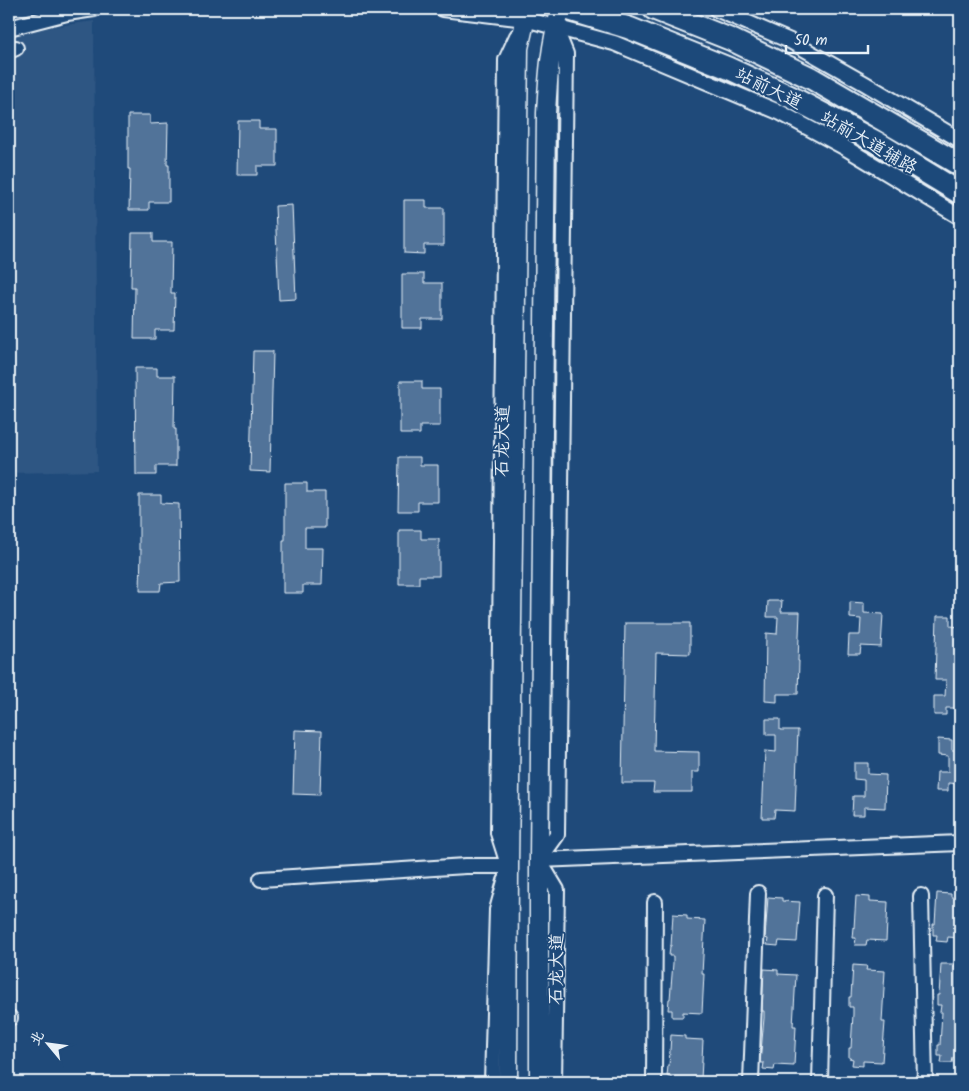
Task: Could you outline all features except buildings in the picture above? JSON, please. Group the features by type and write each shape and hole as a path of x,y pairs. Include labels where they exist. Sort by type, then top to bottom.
{"highway":[{"name":"站前大道","path":"567,9 638,32 728,68 782,93 876,142 960,192"},
{"name":"站前大道","path":"654,9 732,40 811,78 960,165"}],"main road":[{"name":"石龙大道","path":"540,1082 539,860 546,114 549,62 555,27 561,9"},
{"name":"石龙大道","path":"508,1082 519,48 526,14"}],"street":[{"path":"9,28 67,12 94,9"},
{"name":"站前大道辅路","path":"443,9 526,14 555,27 614,43 781,114 844,147 960,218"},
{"path":"716,9 790,41 960,140"},
{"path":"539,860 960,843"},
{"name":"石龙大道","path":"539,860 557,890 554,1082"},
{"path":"260,879 466,866 509,866"},
{"name":"石龙大道","path":"492,1082 497,910 509,866"},
{"path":"751,1082 758,893"},
{"path":"820,1082 825,895"},
{"path":"921,896 925,1082"},
{"path":"654,1082 655,902"}],"shaded area":[{"path":"94,21 97,471 9,473 9,33"}]}
